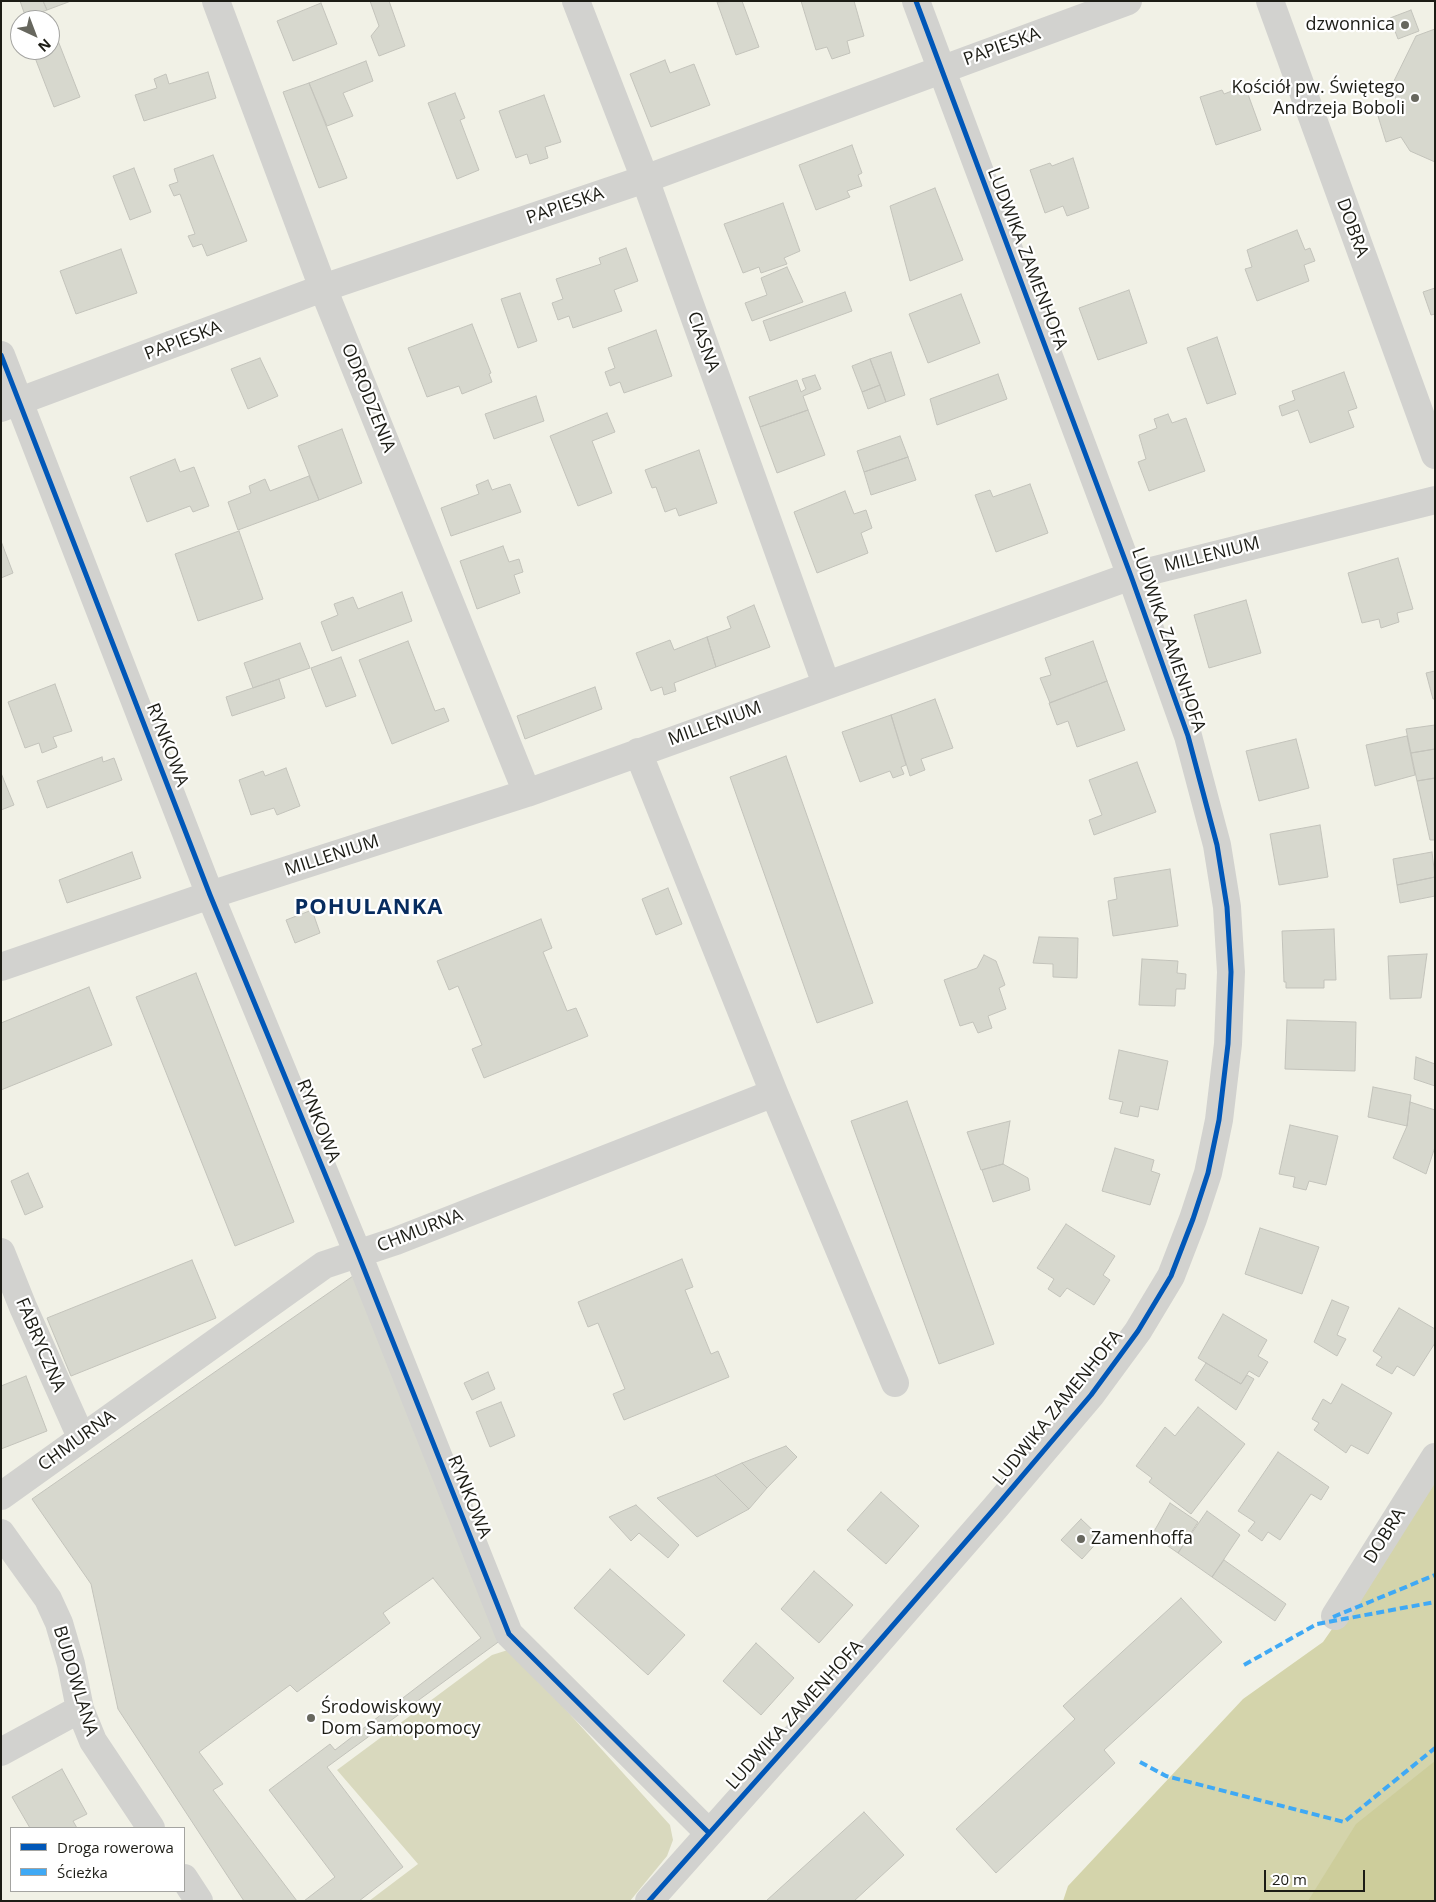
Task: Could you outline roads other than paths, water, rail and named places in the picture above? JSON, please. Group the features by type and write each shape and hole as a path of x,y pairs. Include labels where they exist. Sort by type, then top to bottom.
{"street":[{"name":"ODRODZENIA","path":"216,1 323,288 527,793"},
{"name":"CIASNA","path":"576,1 645,179 826,684"},
{"name":"LUDWIKA ZAMENHOFA","path":"649,1901 708,1832 821,1708 1091,1394 1138,1331 1171,1276 1193,1219 1208,1173 1219,1120 1228,1044 1231,972 1227,907 1217,846 1188,736 1131,576 916,1"},
{"name":"PAPIESKA","path":"11,405 323,288 645,179 1128,1"},
{"name":"DOBRA","path":"1270,1 1435,455"},
{"name":"RYNKOWA","path":"1,355 11,405 358,1254 509,1634 708,1832"},
{"name":"MILLENIUM","path":"1,967 210,895 527,793 1131,576 1435,500"},
{"path":"638,752 774,1093 895,1383"},
{"name":"CHMURNA","path":"1,1496 324,1265 396,1241 774,1093"},
{"name":"FABRYCZNA","path":"1,1252 37,1340 81,1438"},
{"name":"DOBRA","path":"1335,1616 1435,1457"},
{"name":"BUDOWLANA","path":"1,1533 48,1599 59,1623 71,1664 80,1709 93,1741 149,1827"},
{"path":"1,1752 80,1709"},
{"path":"185,1880 199,1901"}],"place":[{"name":"dzwonnica","path":"1405,25"},
{"name":"Kościół pw. Świętego Andrzeja Boboli","path":"1415,98"},
{"name":"Zamenhoffa","path":"1081,1539"},
{"name":"Środowiskowy Dom Samopomocy","path":"311,1718"}],"district":[{"name":"POHULANKA","path":"369,908"}]}
